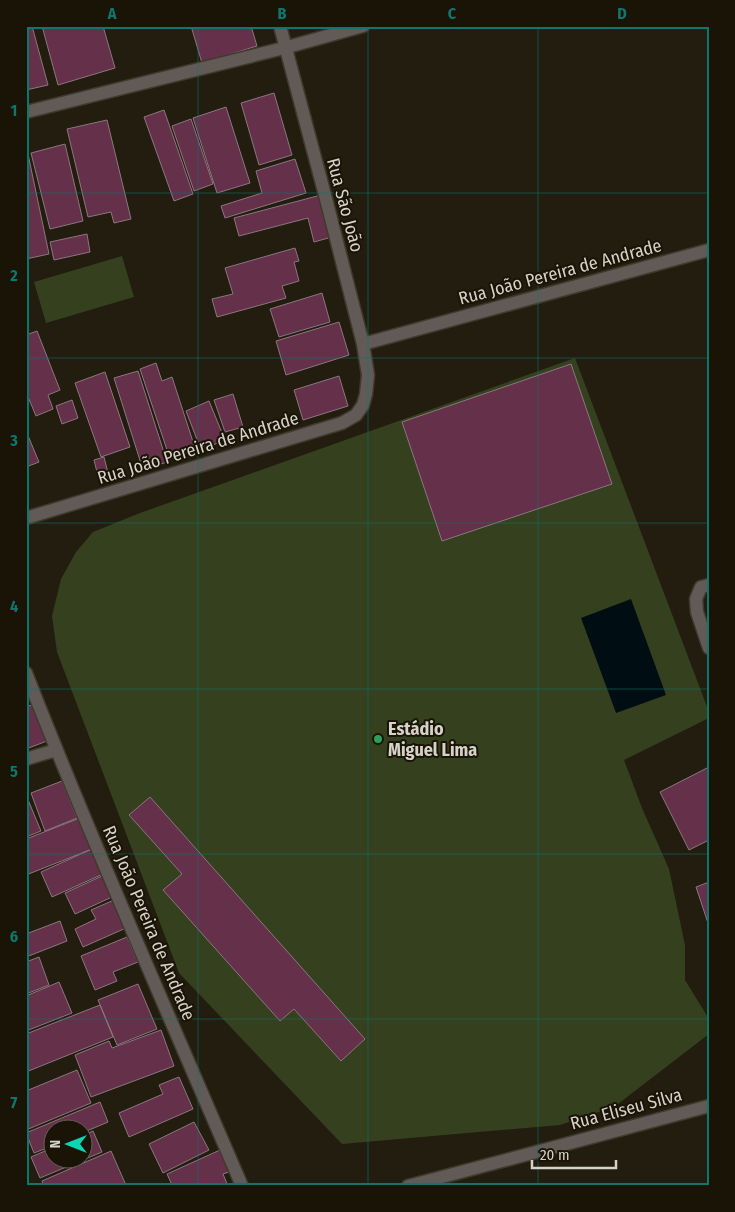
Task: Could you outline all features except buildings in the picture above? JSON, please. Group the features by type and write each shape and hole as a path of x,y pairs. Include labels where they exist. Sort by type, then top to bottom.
{"street":[{"name":"Rua São João","path":"280,26 284,48 326,199 363,344 368,375 366,394"},
{"path":"26,112 284,48 363,26"},
{"name":"Rua João Pereira de Andrade","path":"363,344 709,250"},
{"name":"Rua João Pereira de Andrade","path":"26,518 342,423 356,415 363,405 366,394"},
{"path":"709,585 701,587 696,599 697,612 709,648"},
{"name":"Rua João Pereira de Andrade","path":"26,673 56,750 242,1186"},
{"path":"26,759 56,750"},
{"name":"Rua Eliseu Silva","path":"408,1186 709,1106"}],"green space":[{"path":"122,256 134,297 46,323 34,282"},
{"name":"Estádio Miguel Lima","path":"575,358 709,712 709,718 624,760 642,808 669,869 685,945 685,980 709,1019 709,1034 614,1107 560,1125 342,1144 179,973 57,652 52,616 61,579 76,552 93,532 140,513"}],"shaded area":[{"path":"631,599 666,695 616,713 581,618"}],"place":[{"name":"Estádio Miguel Lima","path":"378,739"}]}
